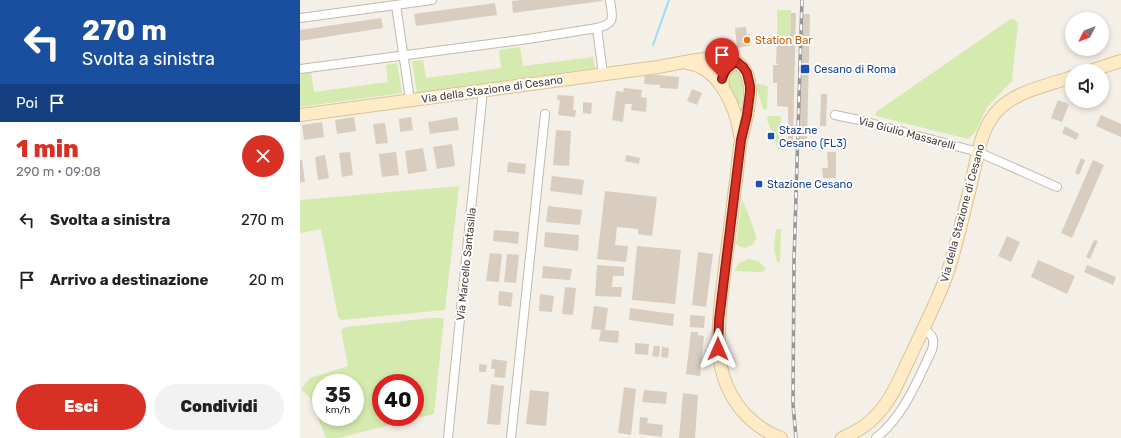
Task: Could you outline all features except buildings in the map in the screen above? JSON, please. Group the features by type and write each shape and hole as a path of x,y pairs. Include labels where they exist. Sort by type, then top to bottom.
{"street":[{"path":"300,18 432,0"},
{"path":"300,70 528,39 597,28 605,26 611,21 610,0"},
{"path":"396,5 410,100"},
{"path":"597,28 603,74"},
{"name":"Via della Stazione di Cesano","path":"300,115 684,63 700,59 720,58 730,59 737,62 747,73 750,86 747,115 741,140 719,320 719,358 729,391 736,403 761,428 778,437"},
{"path":"1109,64 1121,60"},
{"path":"723,88 722,79 725,71 729,65 737,62"},
{"name":"Via della Stazione di Cesano","path":"684,63 697,65 705,69 723,88 736,113 741,140"},
{"name":"Via della Stazione di Cesano","path":"842,438 860,429 881,410 894,391 923,329 941,290 951,260 972,181 978,152 988,125 1004,105 1020,95 1065,79"},
{"name":"Via Marcello Santasilia","path":"448,438 483,90"},
{"path":"511,438 545,114"},
{"name":"Via Giulio Massarelli","path":"835,116 859,120 978,152 1057,187"},
{"path":"876,438 889,426 902,410 932,350 932,338 928,332 923,329"}],"green space":[{"path":"777,10 791,10 790,41 777,40"},
{"path":"1014,19 1018,23 1012,81 988,106 975,132 968,139 876,116 876,112 1009,20"},
{"path":"520,47 523,66 593,57 595,68 417,93 412,61 423,60 426,78 501,68 499,50"},
{"path":"397,63 402,93 300,107 300,74 311,72 314,92 388,82 386,65"},
{"path":"737,68 744,78 740,105 725,82 725,77"},
{"path":"758,84 768,87 766,110 763,109 756,87"},
{"path":"768,116 781,116 779,151 767,120"},
{"path":"459,186 445,310 341,320 338,317 321,229 300,233 300,200"},
{"path":"742,199 756,235 752,245 745,248 736,244"},
{"path":"776,229 781,229 780,262 777,262 774,249"},
{"path":"748,259 758,261 766,269 762,272 734,271 739,263"},
{"path":"444,318 434,414 424,416 424,374 372,374 372,426 386,426 338,438 326,438 321,426 364,426 364,374 323,374 348,366 341,330 346,327"},
{"path":"312,377 312,403 310,398 301,389"}],"waterway":[{"path":"653,45 669,0"}],"railway":[{"path":"796,438 793,404 794,261 802,0"}],"place":[{"name":"Station Bar","path":"747,40"},
{"name":"Cesano di Roma","path":"805,69"},
{"name":"Staz.ne Cesano (FL3)","path":"771,136"},
{"name":"Stazione Cesano","path":"759,184"}],"route":[{"path":"718,349 719,320 741,140 747,115 750,89 747,73 737,62 729,65 722,79"}]}
